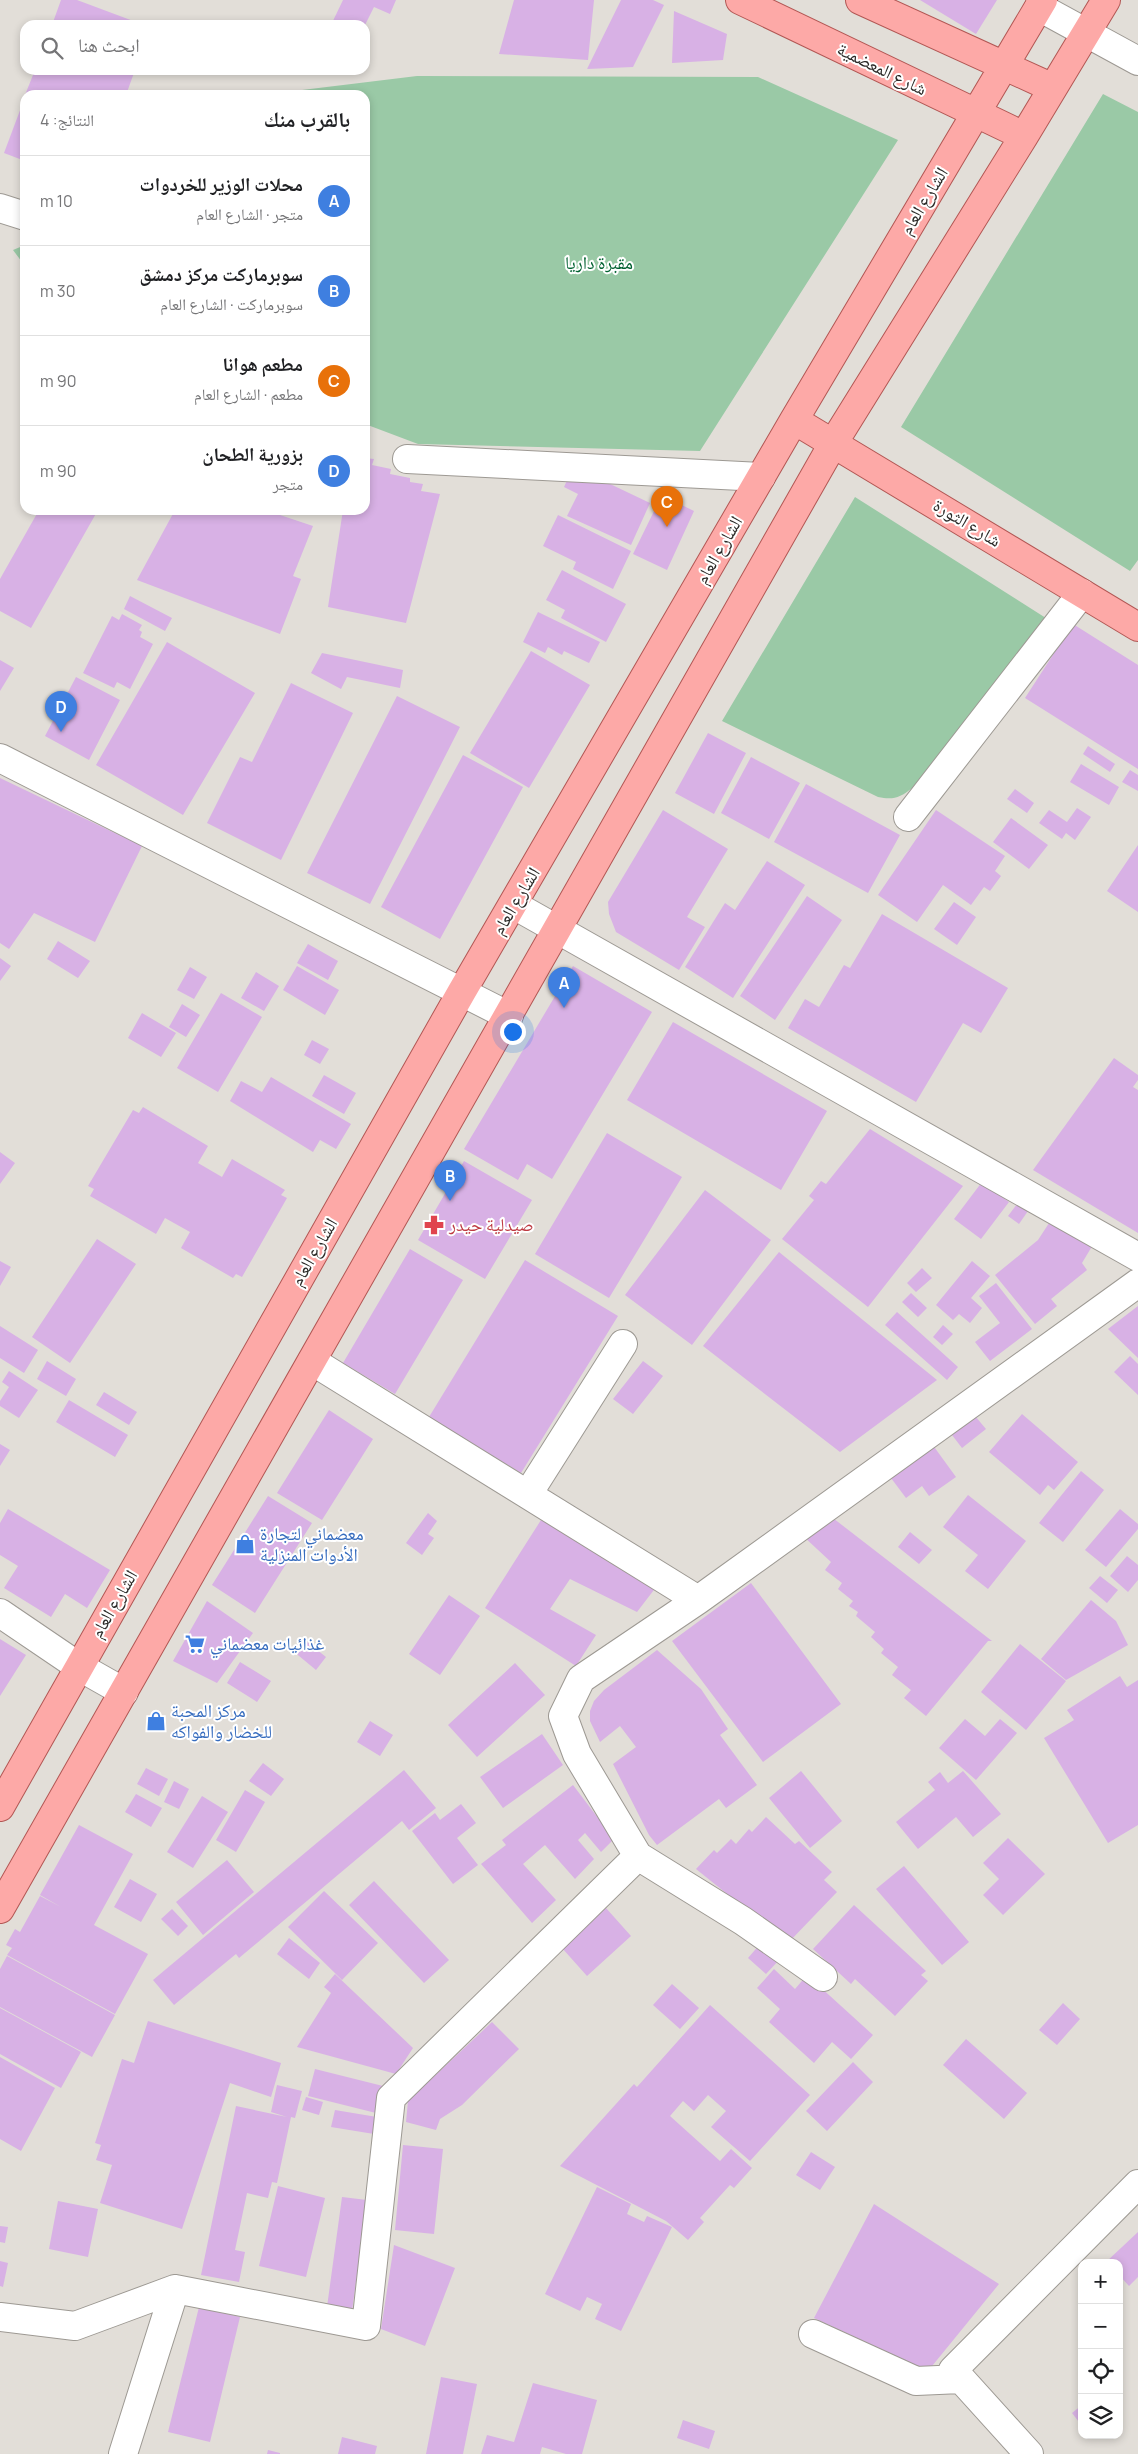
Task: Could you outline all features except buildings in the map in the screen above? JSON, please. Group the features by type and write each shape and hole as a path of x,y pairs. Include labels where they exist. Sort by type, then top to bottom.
{"main road":[{"name":"شارع المعضمية","path":"740,0 1024,136"},
{"path":"860,0 1053,88"},
{"path":"0,1909 834,442 1106,0"},
{"name":"الشارع العام","path":"0,1807 78,1666 461,993 514,905 794,420 1041,3"},
{"name":"شارع الثورة","path":"794,420 834,442 1138,628"}],"street":[{"path":"1041,3 1087,33 1138,61"},
{"path":"0,208 20,214"},
{"path":"407,459 761,477"},
{"path":"908,817 1082,593"},
{"path":"0,758 508,1016"},
{"path":"514,905 1138,1257"},
{"path":"823,1977 743,1921 638,1856 577,1754 563,1716 581,1679 698,1600 1138,1283"},
{"path":"528,1494 623,1344"},
{"path":"312,1361 698,1600"},
{"path":"0,1613 78,1666 124,1692"},
{"path":"0,2317 75,2326 175,2288 366,2326 391,2098 638,1856"},
{"path":"1029,2454 953,2370 1138,2184"},
{"path":"123,2454 175,2288"},
{"path":"813,2334 916,2381 961,2379"}],"green space":[{"name":"مقبرة داريا","path":"417,76 758,77 898,140 700,451 418,444 370,426 370,90 302,90"},
{"path":"1103,94 1138,112 1138,560 1130,571 901,427"},
{"path":"20,247 20,259 13,250"},
{"path":"855,497 1049,620 912,788 900,796 892,798 878,797 722,721"}],"place":[{"name":"مطعم هوانا","path":"667,527"},
{"name":"بزورية الطحان","path":"61,732"},
{"name":"محلات الوزير للخردوات","path":"564,1008"},
{"name":"سوبرماركت مركز دمشق","path":"450,1201"},
{"name":"صيدلية حيدر","path":"434,1225"},
{"name":"معضماني لتجارة الأدوات المنزلية","path":"245,1544"},
{"name":"غذائيات معضماني","path":"195,1644"},
{"name":"مركز المحبة للخضار والفواكه","path":"156,1721"}]}
